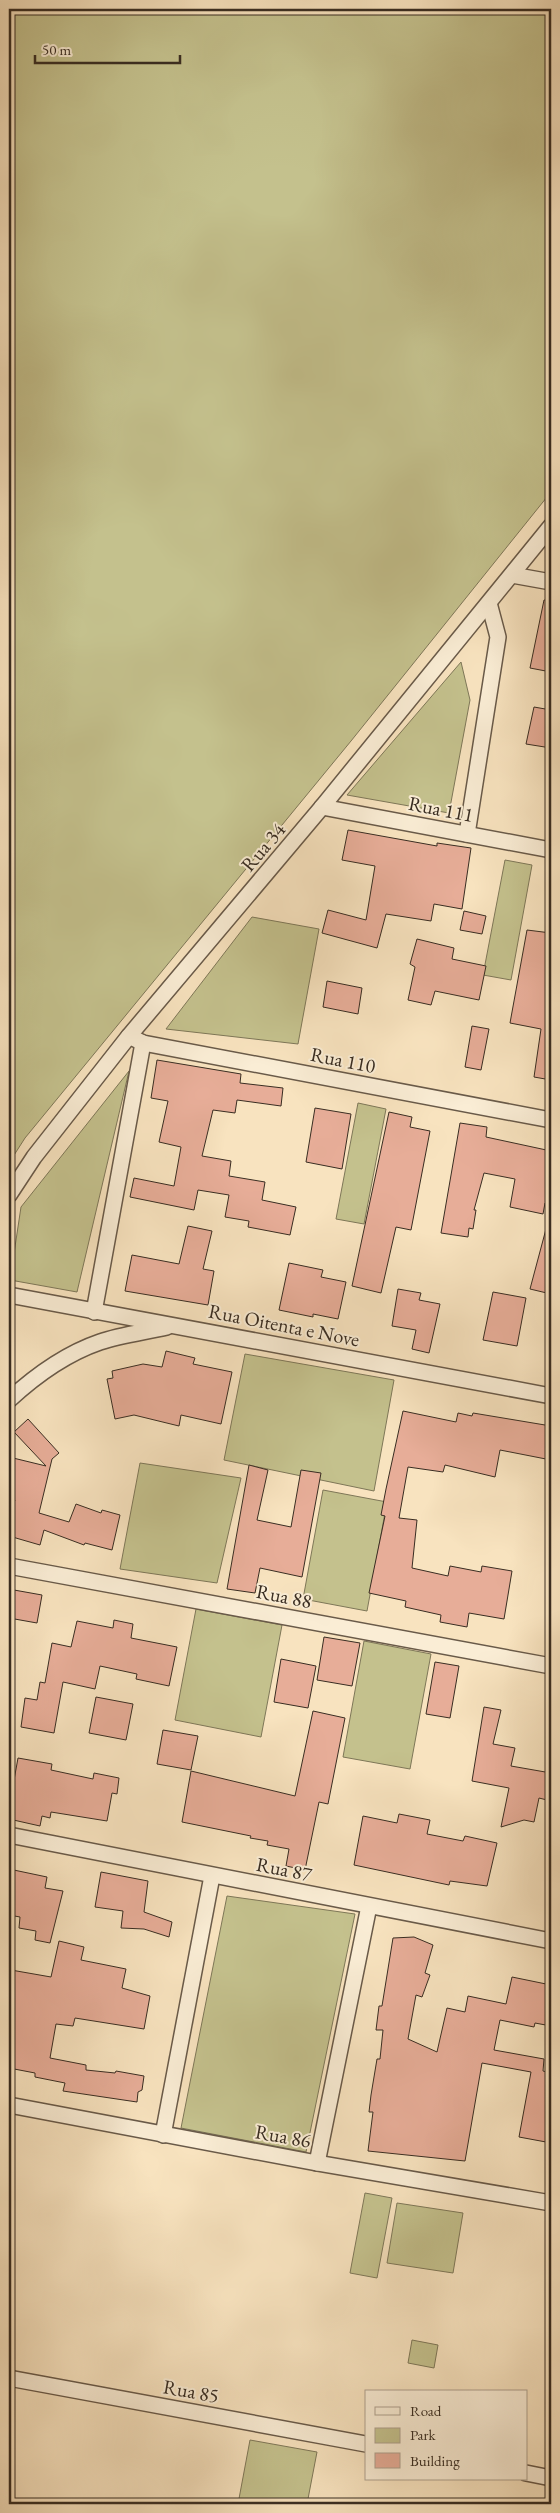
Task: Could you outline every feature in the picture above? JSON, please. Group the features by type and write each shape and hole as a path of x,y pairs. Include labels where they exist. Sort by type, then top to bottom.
{"street":[{"name":"Rua 34","path":"9,1195 34,1157 129,1036 322,807 551,526"},
{"path":"512,575 551,582"},
{"path":"467,834 498,636 489,602"},
{"name":"Rua 111","path":"322,807 551,850"},
{"name":"Rua 110","path":"129,1036 143,1043 551,1120"},
{"path":"94,1312 143,1043"},
{"name":"Rua Oitenta e Nove","path":"9,1295 551,1396"},
{"path":"9,1400 25,1385 61,1360 84,1349 100,1342 174,1325"},
{"name":"Rua 88","path":"9,1566 551,1666"},
{"name":"Rua 87","path":"9,1835 551,1941"},
{"path":"163,2135 212,1876"},
{"path":"317,2163 369,1906"},
{"name":"Rua 86","path":"9,2104 163,2135 551,2203"},
{"name":"Rua 85","path":"9,2378 365,2444"},
{"path":"528,2473 551,2478"}],"green space":[{"path":"9,9 551,9 551,492 351,741 25,1138 9,1163"},
{"path":"461,662 470,700 449,813 347,795"},
{"path":"505,860 532,865 511,980 483,975"},
{"path":"252,917 319,929 298,1044 166,1029"},
{"path":"129,1071 77,1292 10,1280 21,1207"},
{"path":"358,1103 386,1109 364,1224 336,1219"},
{"path":"245,1354 394,1380 374,1491 224,1460"},
{"path":"140,1463 241,1478 217,1583 120,1569"},
{"path":"323,1490 387,1502 367,1611 303,1599"},
{"path":"196,1609 282,1625 261,1737 175,1720"},
{"path":"364,1641 431,1654 410,1769 343,1757"},
{"path":"227,1896 355,1914 306,2152 181,2128"},
{"path":"365,2193 392,2198 377,2278 350,2273"},
{"path":"397,2203 463,2213 453,2273 387,2263"},
{"path":"412,2340 438,2345 434,2368 408,2363"},
{"path":"250,2440 317,2452 307,2504 238,2504"}],"building":[{"path":"544,600 551,600 551,672 530,668"},
{"path":"534,707 551,710 551,748 526,744"},
{"path":"348,830 437,846 437,843 471,848 462,909 434,904 431,921 386,914 377,948 322,933 328,910 366,920 375,866 342,860"},
{"path":"464,911 486,916 482,934 460,930"},
{"path":"527,930 551,933 551,1080 534,1077 541,1029 510,1023"},
{"path":"417,939 454,948 452,959 486,966 479,1000 435,991 431,1005 408,1000 415,967 410,964"},
{"path":"327,981 362,988 358,1014 323,1007"},
{"path":"472,1026 489,1029 481,1070 465,1067"},
{"path":"157,1060 241,1074 240,1083 283,1088 281,1106 237,1100 235,1113 213,1110 202,1156 231,1161 229,1176 265,1182 262,1200 296,1207 290,1235 248,1227 249,1221 225,1217 229,1195 198,1190 194,1210 130,1197 134,1178 174,1186 181,1147 159,1142 168,1101 151,1098"},
{"path":"315,1108 351,1114 342,1169 306,1162"},
{"path":"389,1112 412,1117 410,1127 430,1131 411,1230 396,1227 381,1293 352,1286"},
{"path":"460,1123 487,1127 486,1137 551,1151 551,1204 545,1203 543,1214 510,1207 515,1179 484,1173 474,1210 476,1210 473,1229 469,1228 468,1237 441,1233"},
{"path":"188,1226 212,1231 203,1269 214,1271 208,1305 125,1291 132,1255 179,1264"},
{"path":"546,1229 551,1230 551,1294 530,1289"},
{"path":"289,1263 323,1270 321,1277 346,1282 338,1319 313,1314 313,1317 279,1310"},
{"path":"398,1289 421,1293 419,1300 440,1304 429,1353 412,1349 416,1330 392,1326"},
{"path":"493,1292 526,1298 517,1346 483,1340"},
{"path":"166,1351 195,1358 193,1364 232,1372 221,1424 181,1415 179,1426 134,1415 115,1419 107,1379 113,1378 112,1371 143,1364 162,1367"},
{"path":"403,1411 456,1422 458,1413 472,1416 473,1413 551,1426 551,1460 500,1450 495,1477 445,1465 443,1472 408,1467 399,1518 417,1520 412,1568 448,1576 450,1566 481,1572 482,1566 512,1571 504,1619 469,1613 467,1627 440,1622 441,1615 405,1607 406,1601 369,1593 385,1516 381,1515"},
{"path":"28,1419 59,1453 52,1459 39,1513 69,1522 76,1504 101,1513 102,1510 120,1515 112,1550 85,1543 84,1545 44,1530 40,1545 9,1536 9,1512 15,1500 9,1500 9,1457 46,1466 14,1432"},
{"path":"249,1465 268,1470 257,1520 291,1527 301,1470 321,1473 302,1577 260,1568 255,1593 227,1589"},
{"path":"14,1590 42,1595 37,1623 9,1618"},
{"path":"114,1620 133,1624 131,1638 177,1647 169,1686 136,1679 137,1674 100,1666 95,1689 63,1682 54,1733 21,1727 25,1698 37,1700 40,1682 45,1683 52,1643 71,1647 77,1621 113,1628"},
{"path":"324,1637 360,1643 352,1686 317,1680"},
{"path":"281,1659 316,1666 308,1708 274,1702"},
{"path":"435,1662 459,1666 450,1718 426,1714"},
{"path":"96,1697 133,1704 126,1740 89,1733"},
{"path":"484,1707 501,1710 493,1744 515,1748 511,1766 551,1773 551,1801 539,1798 534,1822 524,1820 501,1827 509,1788 472,1781"},
{"path":"313,1711 345,1718 328,1804 319,1802 305,1870 286,1866 289,1849 267,1845 268,1841 250,1838 251,1836 182,1822 191,1771 295,1796"},
{"path":"163,1730 198,1736 191,1770 157,1764"},
{"path":"18,1758 52,1764 51,1770 93,1779 94,1773 119,1778 117,1794 112,1793 107,1821 51,1812 50,1818 42,1816 40,1826 9,1819 9,1808"},
{"path":"399,1814 430,1820 427,1834 463,1841 465,1836 497,1843 487,1886 450,1881 449,1885 354,1865 363,1816 397,1823"},
{"path":"9,1869 47,1877 45,1888 63,1891 50,1943 35,1940 36,1931 19,1928 20,1917 9,1915"},
{"path":"101,1872 148,1881 144,1912 172,1922 169,1937 144,1929 121,1928 123,1911 95,1907"},
{"path":"414,1937 433,1945 425,1973 430,1975 422,1997 416,1995 408,2039 437,2052 447,2008 465,2012 468,1996 506,2004 512,1977 551,1985 551,2026 535,2023 534,2027 500,2020 494,2050 544,2059 543,2071 551,2073 551,2116 546,2142 519,2137 531,2072 482,2063 465,2161 368,2151 373,2112 369,2112 371,2095 377,2059 380,2059 383,2030 376,2030 379,2006 382,2006 393,1938"},
{"path":"59,1941 84,1947 81,1960 126,1969 122,1988 150,1996 144,2029 75,2018 73,2026 56,2024 50,2058 86,2065 86,2070 115,2073 116,2071 144,2076 142,2090 138,2092 137,2102 63,2091 65,2083 35,2077 35,2073 9,2068 9,1983 11,1970 51,1977"}]}
